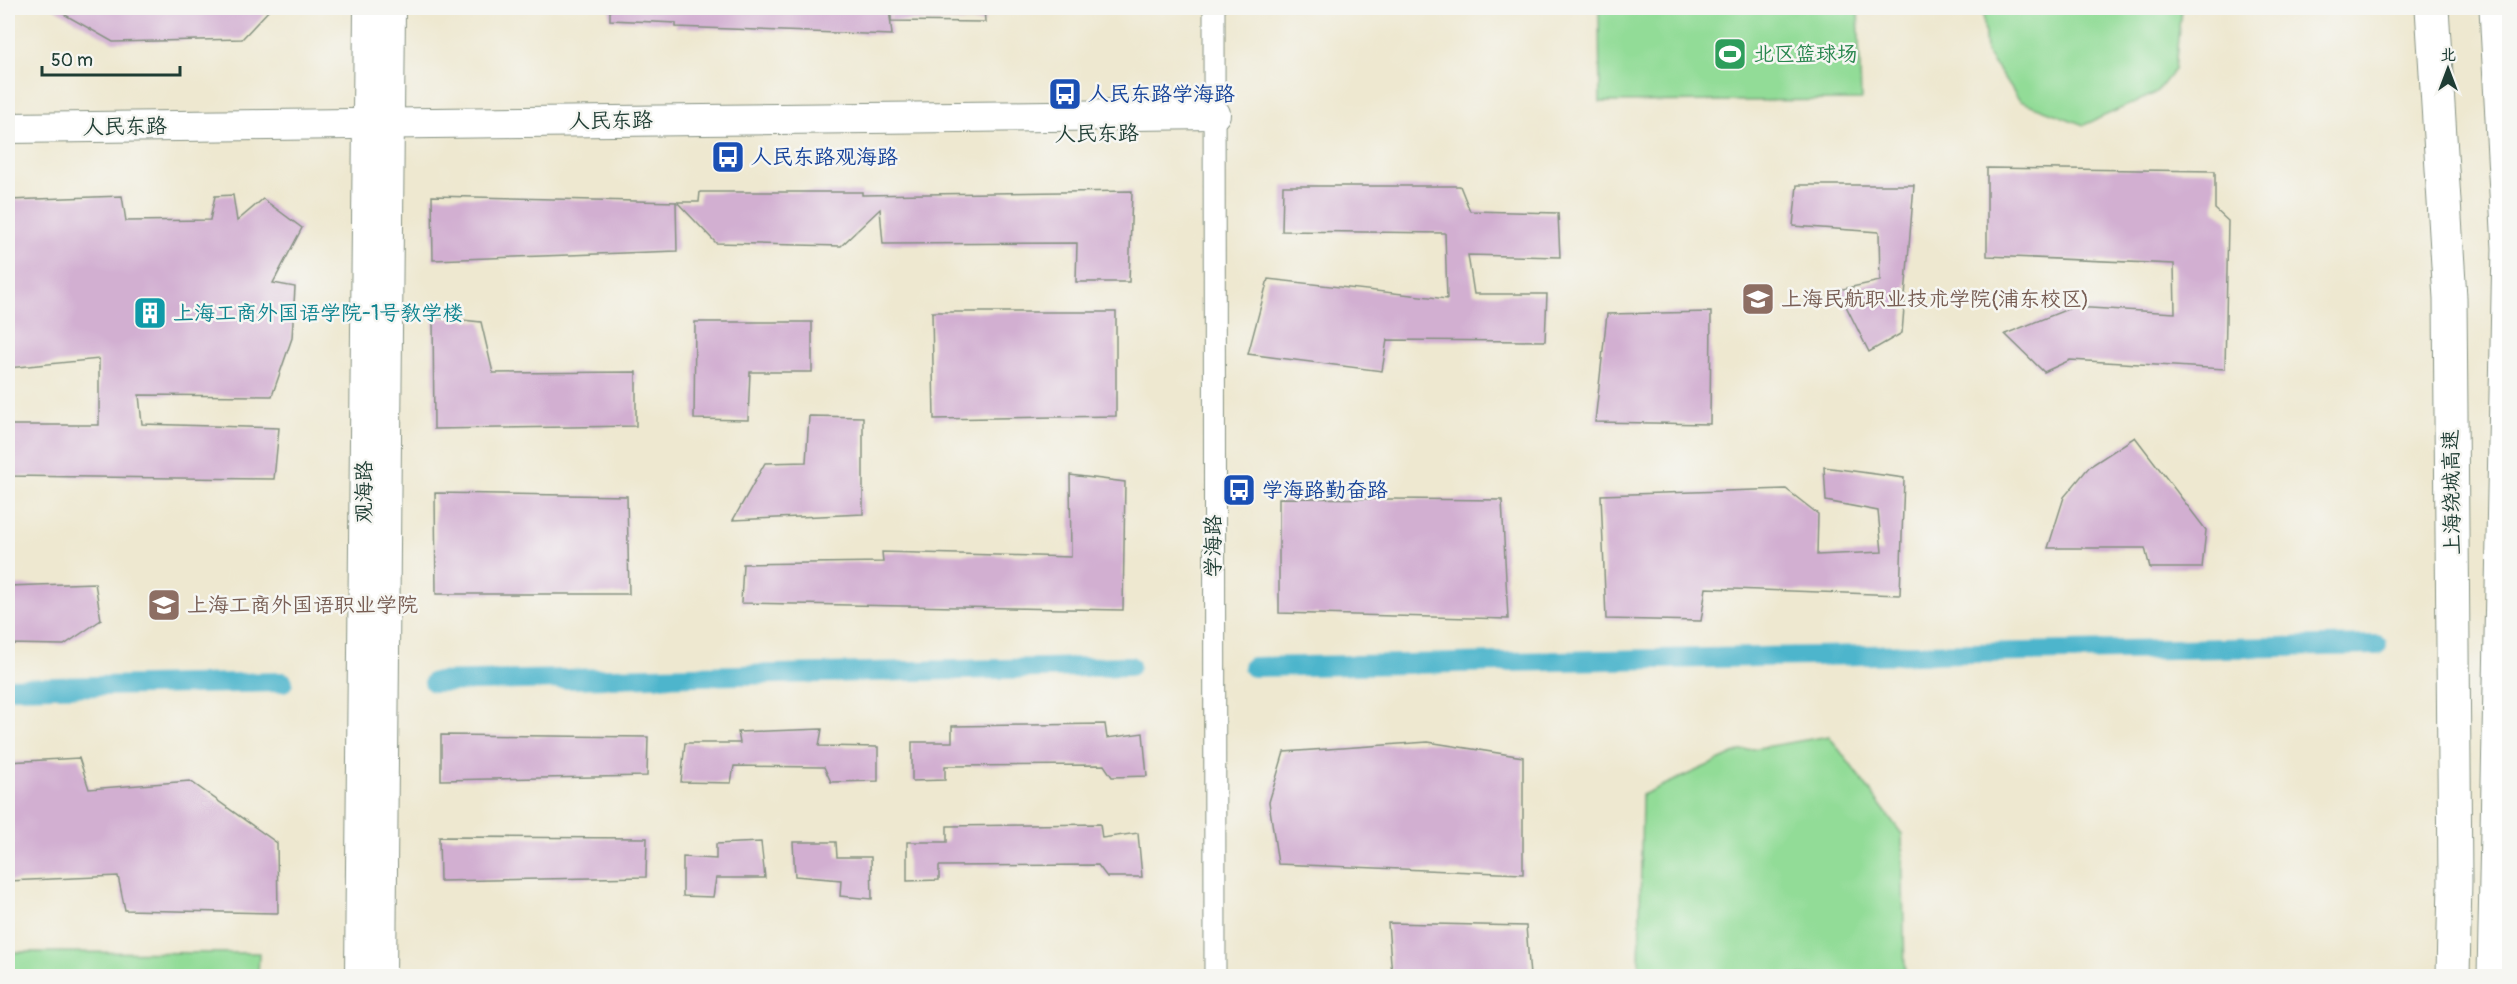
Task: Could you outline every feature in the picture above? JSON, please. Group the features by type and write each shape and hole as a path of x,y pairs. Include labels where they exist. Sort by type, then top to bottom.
{"highway":[{"name":"上海绕城高速","path":"2432,8 2450,298 2455,881 2452,976"},
{"path":"2494,976 2509,248 2496,8"}],"main road":[{"name":"观海路","path":"369,8 378,133 381,976"},
{"name":"观海路","path":"360,976 378,133 390,8"},
{"name":"人民东路","path":"8,128 378,133 1215,123"},
{"name":"人民东路","path":"8,147 378,133"}],"street":[{"name":"学海路","path":"1214,8 1215,976"}],"green space":[{"name":"北区篮球场","path":"1599,8 1858,8 1861,100 1600,102"},
{"path":"1983,8 2181,8 2175,69 2156,93 2084,125 2020,101 1986,52"},
{"path":"1829,736 1902,834 1905,976 1639,976 1642,795 1740,751"},
{"path":"8,952 259,953 258,976 8,976"}],"building":[{"path":"53,8 125,8 124,10 271,8 242,39 113,42"},
{"path":"610,8 889,8 892,35 676,27 676,23 610,20"},
{"path":"891,8 984,8 985,22 891,21"},
{"path":"1987,168 2215,171 2215,209 2228,221 2225,369 2070,360 2044,372 2005,334 2073,307 2175,313 2174,264 1987,256"},
{"path":"1797,185 1914,185 1902,333 1869,352 1838,290 1880,281 1879,232 1793,226"},
{"path":"1283,186 1460,186 1470,211 1558,213 1560,257 1468,255 1474,294 1547,294 1545,341 1387,340 1382,371 1248,354 1268,279 1447,299 1445,233 1282,231"},
{"path":"1132,191 1129,282 1076,282 1077,243 883,244 880,209 841,246 716,243 677,202 699,202 700,192 862,192 862,195"},
{"name":"上海工商外国语学院-1号教学楼","path":"233,195 237,221 263,199 302,228 273,283 295,287 292,338 272,396 139,395 142,424 279,428 274,479 8,476 8,425 99,425 99,359 8,368 8,200 122,196 126,221 210,220 215,196"},
{"path":"432,196 676,202 677,251 433,260"},
{"path":"932,312 1116,312 1116,416 934,419"},
{"path":"1711,312 1710,424 1595,422 1607,314"},
{"path":"433,317 481,322 493,373 636,372 636,426 434,429"},
{"path":"695,322 812,322 812,372 750,372 748,420 694,419"},
{"path":"809,416 863,417 863,514 733,520 765,463 806,462"},
{"path":"2135,437 2206,530 2202,568 2150,568 2145,548 2048,548 2064,497 2089,467"},
{"path":"1824,467 1904,478 1900,595 1706,588 1701,621 1606,619 1601,495 1786,489 1818,514 1817,555 1882,552 1878,511 1826,501"},
{"path":"1070,475 1125,482 1123,610 741,603 743,564 883,562 882,552 1071,557"},
{"path":"435,493 627,496 629,594 436,594"},
{"path":"1279,498 1502,500 1508,619 1279,613"},
{"path":"95,583 101,620 64,645 8,644 8,586"},
{"path":"1105,724 1107,738 1143,733 1147,776 1112,777 1104,765 945,766 945,780 912,781 912,742 952,742 952,726"},
{"path":"822,729 819,746 878,747 878,781 831,782 824,767 734,766 731,783 681,782 685,743 740,743 738,732"},
{"path":"441,735 648,737 647,776 441,780"},
{"path":"1428,742 1523,757 1523,874 1278,864 1269,802 1284,752"},
{"path":"79,758 89,789 190,781 277,843 278,913 125,910 118,876 8,881 8,762"},
{"path":"1100,824 1102,838 1138,833 1142,877 1107,877 1098,865 939,866 939,880 907,881 907,842 947,842 947,826"},
{"path":"439,837 647,838 646,877 440,881"},
{"path":"761,842 765,878 716,878 713,897 683,896 683,857 716,859 716,844"},
{"path":"793,842 836,842 837,857 871,857 872,899 840,896 841,880 795,876"},
{"path":"1388,923 1526,926 1530,976 1392,976"}],"waterway":[{"path":"1253,667 2377,645"},
{"path":"434,682 1130,666"},
{"path":"8,688 283,682"}],"place":[{"name":"北区篮球场","path":"1730,54"},
{"name":"人民东路学海路","path":"1065,94"},
{"name":"人民东路观海路","path":"728,157"},
{"name":"上海民航职业技术学院(浦东校区)","path":"1758,299"},
{"name":"上海工商外国语学院-1号教学楼","path":"150,313"},
{"name":"学海路勤奋路","path":"1239,490"},
{"name":"上海工商外国语职业学院","path":"164,605"}]}
